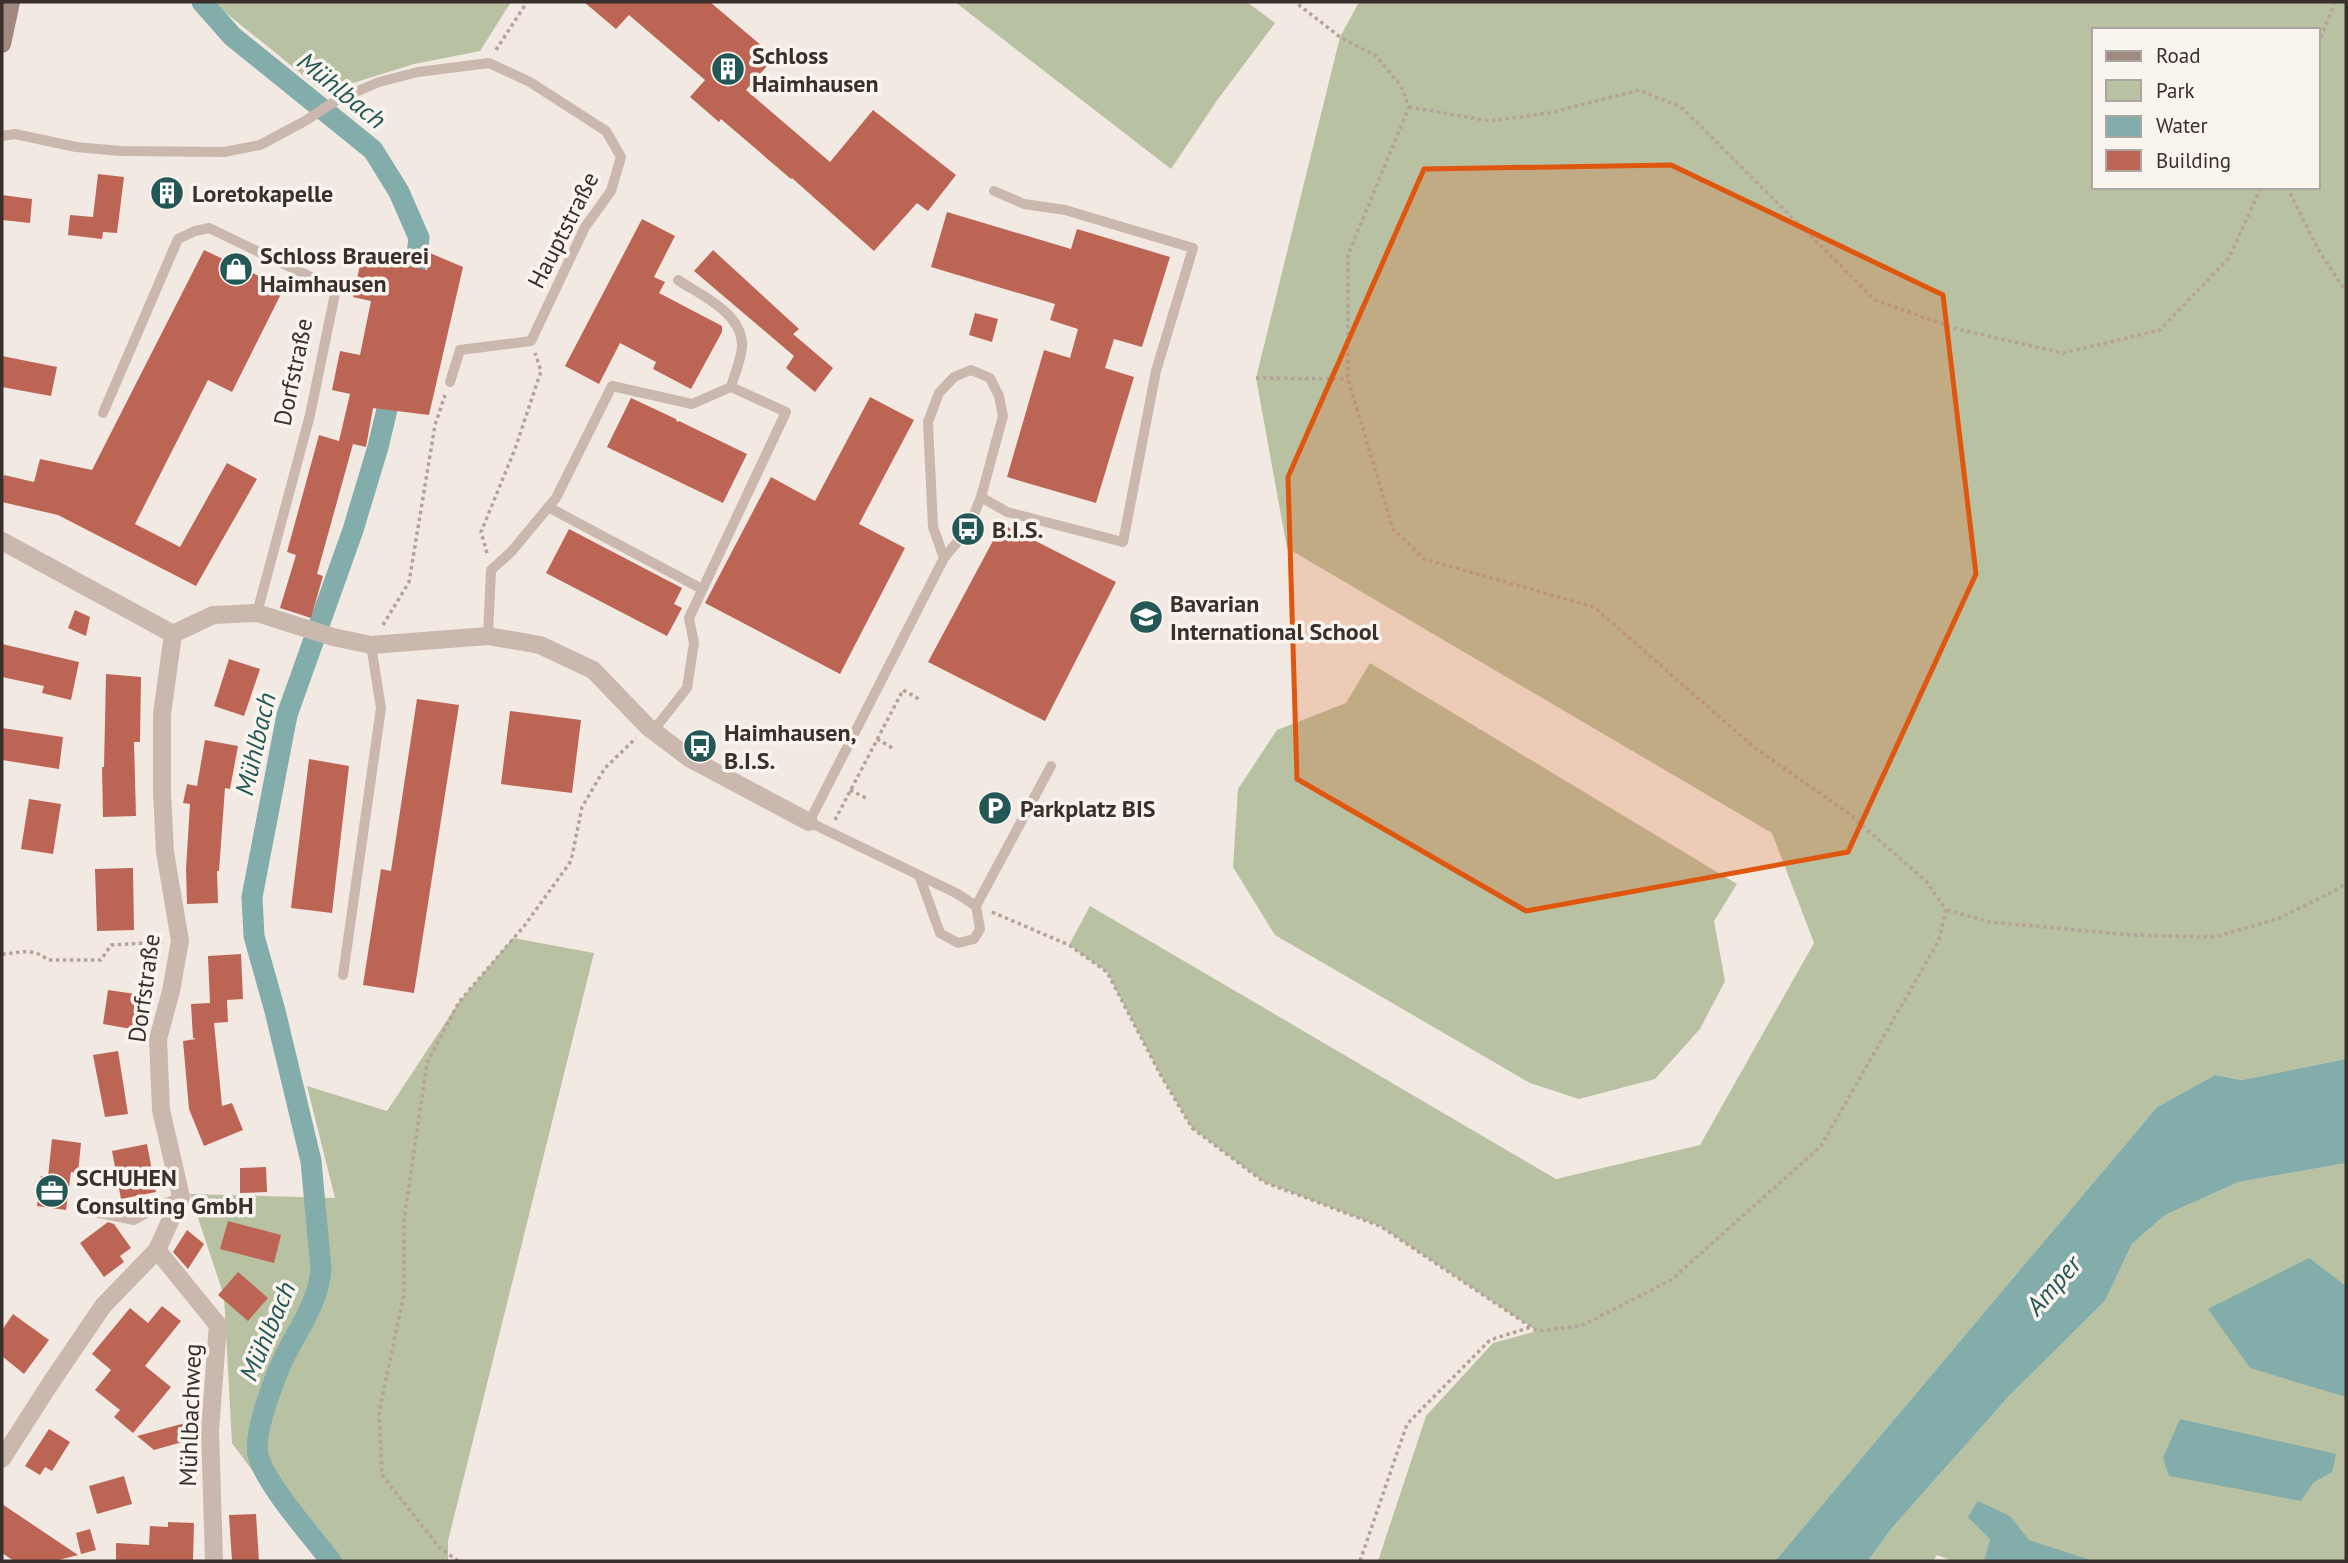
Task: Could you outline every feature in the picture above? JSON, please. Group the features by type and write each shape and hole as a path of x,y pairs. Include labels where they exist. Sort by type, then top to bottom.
{"main road":[{"path":"2,44 11,2"}],"street":[{"path":"2,541 173,634 213,615 257,613 333,637 371,645 488,636 540,645 593,670 650,729 689,758 808,822"},
{"name":"Dorfstraße","path":"173,634 162,714 162,793 165,852 180,941 171,991 158,1039 162,1110 181,1197"},
{"path":"2,1459 103,1306 157,1250 181,1197"},
{"name":"Mühlbachweg","path":"157,1250 218,1325 210,1430 214,1561"}],"lane":[{"path":"2,136 15,134 76,146 121,151 224,152 260,145 337,100 379,82 418,72 489,63"},
{"name":"Hauptstraße","path":"489,63 530,82 606,131 621,157 611,191 585,228 531,341"},
{"path":"981,497 1007,512 1123,542 1156,371 1193,248 1065,210 1024,204 994,191"},
{"name":"Dorfstraße","path":"103,413 178,239 209,228 336,289 310,415 257,613"},
{"path":"678,280 727,313 737,328 742,344 731,387"},
{"path":"450,382 460,351 531,341"},
{"path":"944,558 933,527 928,422 939,393 954,377 971,370 990,378 999,396 1003,416 981,497 968,529 944,558 808,822 919,875 976,906"},
{"path":"488,636 491,569 511,552 556,498 612,386 692,404 731,387 786,412 689,618 694,643 687,688 650,729"},
{"path":"548,507 702,589"},
{"path":"343,975 381,708 371,645"},
{"path":"919,875 940,933 958,943 974,939 980,929 976,906 1051,766"},
{"path":"89,1211 134,1220 181,1197"}],"path":[{"path":"489,63 527,2"},
{"path":"1295,2 1340,37 1376,56 1401,86 1409,107 1348,255 1348,379 1393,529 1424,559 1594,607 1755,748 1848,813 1926,881 1946,910 1990,922 2132,935 2215,937 2280,918 2340,888 2346,881"},
{"path":"2320,39 2335,2"},
{"path":"1409,107 1490,121 1549,113 1639,90 1681,107 1875,300 1956,329 2063,353 2160,330 2230,258 2260,189"},
{"path":"2288,189 2318,249 2346,292"},
{"path":"491,569 481,532 516,449 541,371 531,341"},
{"path":"1256,378 1348,379"},
{"path":"371,645 409,582 435,425 450,382"},
{"path":"829,831 903,690 919,699"},
{"path":"458,1561 439,1547 382,1475 379,1412 404,1294 404,1220 427,1063 459,1002 525,925 571,861 582,807 605,768 650,729"},
{"path":"877,739 894,749"},
{"path":"850,790 868,799"},
{"path":"976,906 1069,945 1107,972 1160,1074 1192,1128 1264,1182 1380,1226 1537,1331 1581,1326 1671,1280 1821,1146 1939,940 1946,910"},
{"path":"2,954 26,951 40,954 48,960 101,960 111,945 180,941"},
{"path":"1360,1561 1407,1424 1490,1339 1531,1327"}],"highlighted area":[{"path":"1671,165 1943,295 1976,574 1848,852 1526,911 1297,779 1288,477 1424,169"}],"green space":[{"path":"216,2 511,2 480,51 414,64 324,92 221,9"},
{"path":"955,2 1247,2 1275,23 1218,99 1171,169"},
{"path":"1359,2 2346,2 2346,1059 2242,1080 2215,1075 2157,1107 1775,1561 1378,1561 1426,1416 1493,1343 1537,1331 1380,1226 1264,1182 1192,1128 1160,1074 1107,972 1069,945 1090,906 1556,1179 1700,1145 1814,943 1772,833 1287,548 1256,378 1340,37"},
{"path":"1370,663 1737,884 1714,921 1725,981 1700,1029 1655,1079 1579,1099 1530,1083 1275,935 1233,867 1238,789 1277,730 1346,703"},
{"path":"513,938 594,953 448,1541 448,1561 319,1561 232,1443 224,1296 190,1194 335,1198 307,1086 387,1111 459,1002"},
{"path":"2346,1163 2346,1561 1953,1561 1937,1555 1933,1561 1868,1561 1891,1529 2010,1395 2105,1301 2132,1244 2165,1215 2239,1182"}],"water":[{"name":"Amper","path":"2346,1059 2346,1163 2239,1182 2165,1215 2132,1244 2105,1301 2010,1395 1891,1529 1868,1561 1775,1561 2157,1107 2215,1075 2242,1080"},
{"path":"2309,1258 2346,1286 2346,1397 2250,1368 2208,1309"},
{"path":"2180,1419 2336,1454 2332,1472 2314,1482 2301,1501 2169,1476 2163,1458"},
{"path":"1978,1501 2010,1516 2029,1540 2093,1561 1984,1561 1990,1539 1968,1517"}],"building":[{"path":"584,2 710,2 775,57 746,90 830,162 873,110 956,175 928,211 917,203 874,251 792,178 690,97 705,80 629,15 616,29"},
{"path":"98,174 124,177 117,233 103,232 102,239 68,235 70,215 93,217"},
{"name":"Loretokapelle","path":"160,181 176,182 178,191 173,199 165,202 158,195 157,187"},
{"path":"2,195 32,199 30,223 2,220"},
{"path":"947,212 1071,249 1077,229 1170,257 1142,347 1114,339 1105,368 1134,377 1096,503 1007,477 1044,350 1070,358 1078,329 1050,320 1055,304 931,267"},
{"path":"642,219 675,236 654,277 665,282 659,293 722,326 722,332 691,389 653,369 656,362 620,343 599,384 565,366"},
{"path":"204,250 284,288 232,392 208,380 135,524 180,547 227,463 257,479 196,586 58,515 2,502 2,484 4,475 34,482 40,459 92,470"},
{"path":"713,250 799,329 793,334 833,368 815,392 786,368 794,356 694,271"},
{"path":"430,253 463,267 429,415 373,408 366,447 353,444 317,574 323,576 311,618 280,608 296,555 287,552 319,435 339,441 350,394 332,390 340,351 360,355 371,301 353,297 362,256 427,270"},
{"path":"975,313 998,319 992,342 969,335"},
{"path":"2,356 57,367 51,396 2,387"},
{"path":"870,397 914,420 859,524 905,548 840,674 705,603 771,477 815,501"},
{"path":"631,398 747,454 723,503 607,447"},
{"path":"1002,524 1116,582 1045,721 928,662"},
{"path":"569,529 682,588 674,604 682,608 667,636 546,573"},
{"path":"75,610 90,617 86,636 68,628"},
{"path":"2,644 79,662 71,700 42,693 44,686 2,677"},
{"path":"229,659 260,669 244,716 214,706"},
{"path":"106,674 141,677 140,742 134,742 136,816 103,817"},
{"path":"417,699 459,705 414,993 363,985 381,869 391,871"},
{"path":"510,711 581,720 572,793 501,784"},
{"path":"2,728 63,737 59,769 2,760"},
{"path":"205,740 238,746 230,789 225,788 217,871 218,903 187,904 190,804 183,803 187,784 197,786"},
{"path":"309,759 349,766 332,913 291,908"},
{"path":"29,799 61,804 53,854 21,849"},
{"path":"133,868 134,930 97,931 95,869"},
{"path":"241,954 243,999 227,1000 228,1022 214,1023 222,1106 232,1103 243,1130 204,1146 189,1109 183,1041 196,1039 193,1038 191,1004 210,1003 208,956"},
{"path":"108,990 142,995 137,1030 103,1024"},
{"path":"118,1051 128,1114 105,1117 93,1055"},
{"path":"52,1139 81,1143 78,1173 71,1172 66,1210 37,1206 41,1176 48,1177"},
{"path":"147,1144 156,1192 121,1199 112,1151"},
{"path":"266,1167 267,1192 240,1193 240,1168"},
{"path":"228,1221 281,1235 274,1263 220,1249"},
{"path":"108,1222 114,1224 131,1248 120,1256 124,1262 104,1277 80,1243"},
{"path":"187,1230 204,1244 188,1269 173,1252"},
{"path":"238,1272 268,1298 248,1321 218,1295"},
{"path":"162,1306 181,1321 145,1366 171,1387 133,1433 114,1417 120,1410 95,1390 111,1370 92,1354 130,1308 148,1323"},
{"path":"13,1314 49,1340 24,1374 2,1356 2,1330"},
{"path":"189,1422 193,1439 154,1450 137,1436"},
{"path":"49,1429 70,1442 52,1471 45,1467 40,1475 25,1466"},
{"path":"124,1476 132,1504 97,1514 89,1486"},
{"path":"2,1504 78,1555 55,1561 14,1561 2,1553"},
{"path":"256,1514 259,1561 232,1561 229,1515"},
{"path":"168,1522 194,1523 193,1561 116,1561 116,1543 149,1545 150,1526 168,1527"},
{"path":"90,1529 96,1550 81,1554 76,1533"}],"waterway":[{"name":"Mühlbach","path":"202,2 232,36 373,150 399,192 419,238 412,294"},
{"name":"Mühlbach","path":"331,1561 279,1495 258,1455 259,1431 267,1401 284,1358 314,1300 321,1269 311,1161 254,936 252,897 287,715 353,530 378,447 393,384"}],"place":[{"name":"Schloss Haimhausen","path":"728,69"},
{"name":"Loretokapelle","path":"167,193"},
{"name":"Schloss Brauerei Haimhausen","path":"236,269"},
{"name":"B.I.S.","path":"968,529"},
{"name":"Bavarian International School","path":"1146,617"},
{"name":"Haimhausen, B.I.S.","path":"700,746"},
{"name":"Parkplatz BIS","path":"995,808"},
{"name":"SCHUHEN Consulting GmbH","path":"52,1191"}]}
